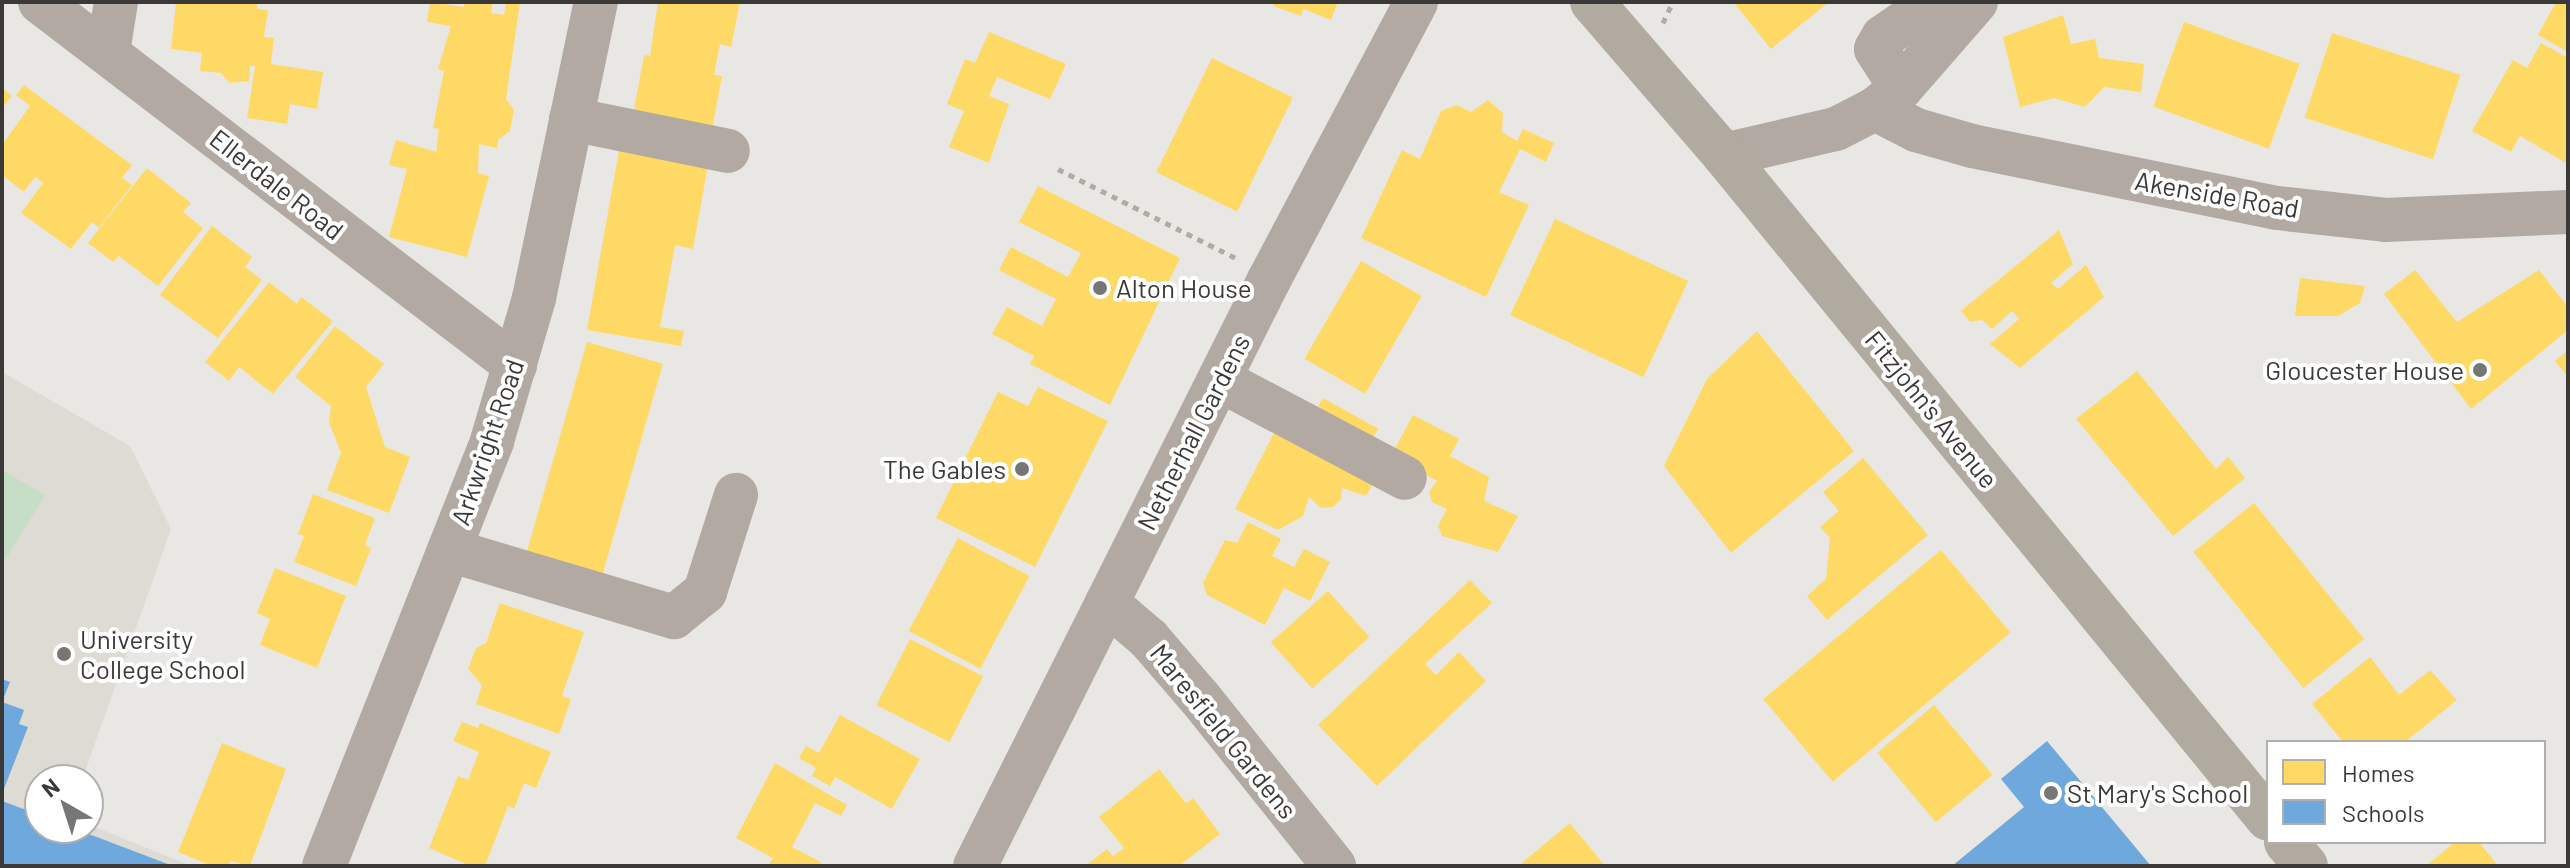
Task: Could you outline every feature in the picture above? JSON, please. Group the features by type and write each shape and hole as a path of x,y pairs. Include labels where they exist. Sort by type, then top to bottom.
{"main road":[{"name":"Fitzjohn's Avenue","path":"1592,2 1724,155 2266,817"},
{"path":"2288,844 2306,866"}],"street":[{"name":"Ellerdale Road","path":"40,2 515,365"},
{"path":"108,52 116,2"},
{"name":"Arkwright Road","path":"324,866 449,550 515,365 596,2"},
{"name":"Netherhall Gardens","path":"975,866 1269,280 1416,2"},
{"path":"1724,155 1836,129 1888,98 1970,8"},
{"name":"Akenside Road","path":"1888,98 1916,130 1972,146 2277,208 2385,220 2568,212"},
{"path":"571,119 728,151"},
{"path":"1220,380 1405,478"},
{"path":"449,550 674,617 705,592 736,495"},
{"name":"Maresfield Gardens","path":"1107,603 1149,639 1200,698 1334,866"}],"path":[{"path":"1663,22 1673,2"},
{"path":"1058,169 1237,258 1269,280"}],"shaded area":[{"name":"University College School","path":"2,372 130,446 171,529 88,764 24,764 24,844 104,844 104,831 191,866 2,866"}],"green space":[{"path":"2,470 45,495 2,565"}],"building: Homes":[{"path":"176,2 258,2 257,9 268,10 264,37 274,38 271,64 323,72 317,109 290,104 287,124 247,118 255,66 250,66 249,81 229,83 221,73 200,71 202,53 171,49"},
{"path":"430,2 464,7 465,2 493,2 491,13 504,15 506,2 520,2 506,99 514,110 510,131 498,140 497,148 479,144 478,173 489,176 467,257 389,237 407,169 389,165 396,140 436,152 439,129 433,128 444,71 438,69 451,26 427,22"},
{"path":"658,2 740,2 731,47 720,44 714,75 722,76 710,140 631,126 644,55 650,56"},
{"path":"1274,2 1338,2 1331,20 1303,9 1301,16 1273,6"},
{"path":"1733,2 1829,2 1771,49"},
{"path":"2556,2 2568,2 2568,52 2538,35"},
{"path":"2063,15 2071,44 2095,39 2099,58 2144,64 2141,92 2104,87 2085,107 2054,98 2020,107 2003,37"},
{"path":"2184,22 2300,64 2269,149 2153,107"},
{"path":"989,32 1066,64 1050,99 997,77 989,96 1009,104 989,163 949,147 964,111 947,104 965,59 975,63"},
{"path":"2332,33 2460,75 2433,159 2304,118"},
{"path":"2541,43 2568,58 2568,164 2520,136 2511,152 2472,131 2513,60 2527,68"},
{"path":"1212,58 1293,97 1237,212 1156,172"},
{"path":"24,85 132,165 122,178 132,185 99,228 92,222 71,249 21,213 43,183 35,177 24,192 2,175 2,145 30,106 16,95"},
{"path":"2,88 12,96 2,108"},
{"path":"1488,100 1503,113 1502,132 1517,141 1523,129 1554,143 1546,162 1520,149 1499,192 1529,205 1486,297 1361,238 1402,150 1420,159 1441,111 1457,105 1471,112"},
{"path":"621,139 710,154 693,249 675,245 660,327 684,331 681,346 587,330"},
{"path":"147,168 191,203 183,212 203,228 158,286 119,256 113,262 88,243"},
{"name":"Alton House","path":"1038,186 1180,258 1110,405 1030,364 1034,356 992,334 1007,307 1042,326 1056,299 999,270 1011,247 1068,277 1081,253 1019,222"},
{"path":"1555,219 1688,281 1643,377 1510,315"},
{"path":"212,226 252,257 245,267 262,280 218,338 160,295"},
{"path":"2059,230 2073,264 2051,283 2058,289 2086,265 2104,297 2020,368 1990,344 2019,319 2012,311 1992,329 1982,320 1970,322 1961,311"},
{"path":"1361,261 1422,296 1365,394 1304,359"},
{"name":"Gloucester House","path":"2415,270 2457,322 2539,270 2568,307 2568,330 2471,409 2384,294"},
{"path":"2300,278 2365,286 2360,303 2338,316 2295,316"},
{"path":"269,282 297,304 301,297 333,321 273,394 239,367 229,381 205,362"},
{"path":"335,326 384,364 366,387 385,447 410,457 389,513 327,490 341,453 329,422 331,406 295,377"},
{"path":"1757,331 1854,451 1731,553 1664,466 1707,379"},
{"path":"587,342 663,364 601,578 526,556"},
{"path":"2568,350 2568,377 2555,361"},
{"path":"2137,371 2216,469 2228,457 2245,478 2173,536 2076,419"},
{"name":"The Gables","path":"1038,387 1108,421 1035,567 936,518 998,392 1028,406"},
{"path":"1323,398 1378,429 1368,447 1313,416"},
{"path":"1413,415 1459,439 1450,456 1489,477 1484,501 1518,516 1498,552 1442,536 1438,526 1447,509 1432,502 1429,492 1437,481 1391,456"},
{"path":"1274,433 1375,480 1366,496 1342,488 1341,499 1333,507 1321,508 1309,497 1303,516 1278,530 1235,509"},
{"path":"1863,458 1928,535 1827,620 1807,596 1826,579 1830,538 1820,527 1839,511 1823,492"},
{"path":"313,494 375,518 365,545 371,548 356,586 294,562 304,536 298,534"},
{"path":"2254,503 2364,639 2304,688 2193,552"},
{"path":"1248,522 1281,539 1272,556 1294,567 1304,549 1330,562 1310,601 1284,588 1265,625 1207,595 1203,583 1225,540 1237,543"},
{"path":"958,538 1030,576 980,669 909,631"},
{"path":"1941,550 2010,633 1833,782 1763,699"},
{"path":"275,568 346,596 317,668 260,645 270,619 257,613"},
{"path":"1470,580 1492,603 1425,664 1436,675 1459,652 1486,681 1377,786 1318,725"},
{"path":"1328,591 1369,637 1312,689 1271,643"},
{"path":"500,603 584,632 562,696 571,699 559,734 476,704 482,685 468,669 476,648 486,643"},
{"path":"910,639 983,676 949,742 876,705"},
{"path":"2370,657 2399,695 2430,670 2457,700 2407,740 2341,740 2312,704"},
{"path":"1934,705 1992,775 1936,822 1877,753"},
{"path":"840,715 920,759 892,809 835,777 830,786 812,776 816,768 799,758 806,746 819,753"},
{"path":"462,722 478,728 480,723 551,752 536,788 524,783 514,809 508,806 485,866 471,866 429,848 458,776 468,780 479,752 453,741"},
{"path":"222,743 286,769 250,866 231,861 229,866 212,866 178,852"},
{"path":"775,763 847,805 841,816 815,803 792,847 821,862 819,866 768,866 773,858 736,838"},
{"path":"1159,769 1186,803 1193,798 1220,834 1179,866 1085,866 1107,849 1113,856 1124,848 1099,817"},
{"path":"1570,823 1605,866 1518,866"},
{"path":"2453,844 2481,844 2498,866 2426,866"}],"building: Schools":[{"path":"2,679 10,682 2,702"},
{"path":"2,702 24,710 19,724 28,727 2,794"},
{"name":"St Mary's School","path":"2047,741 2151,866 1952,866 2024,807 2001,779"},
{"path":"2,801 24,809 24,844 104,844 104,840 173,866 2,866"}],"place":[{"name":"Alton House","path":"1100,288"},
{"name":"Gloucester House","path":"2480,370"},
{"name":"The Gables","path":"1022,469"},
{"name":"University College School","path":"64,654"},
{"name":"St Mary's School","path":"2051,793"}]}
